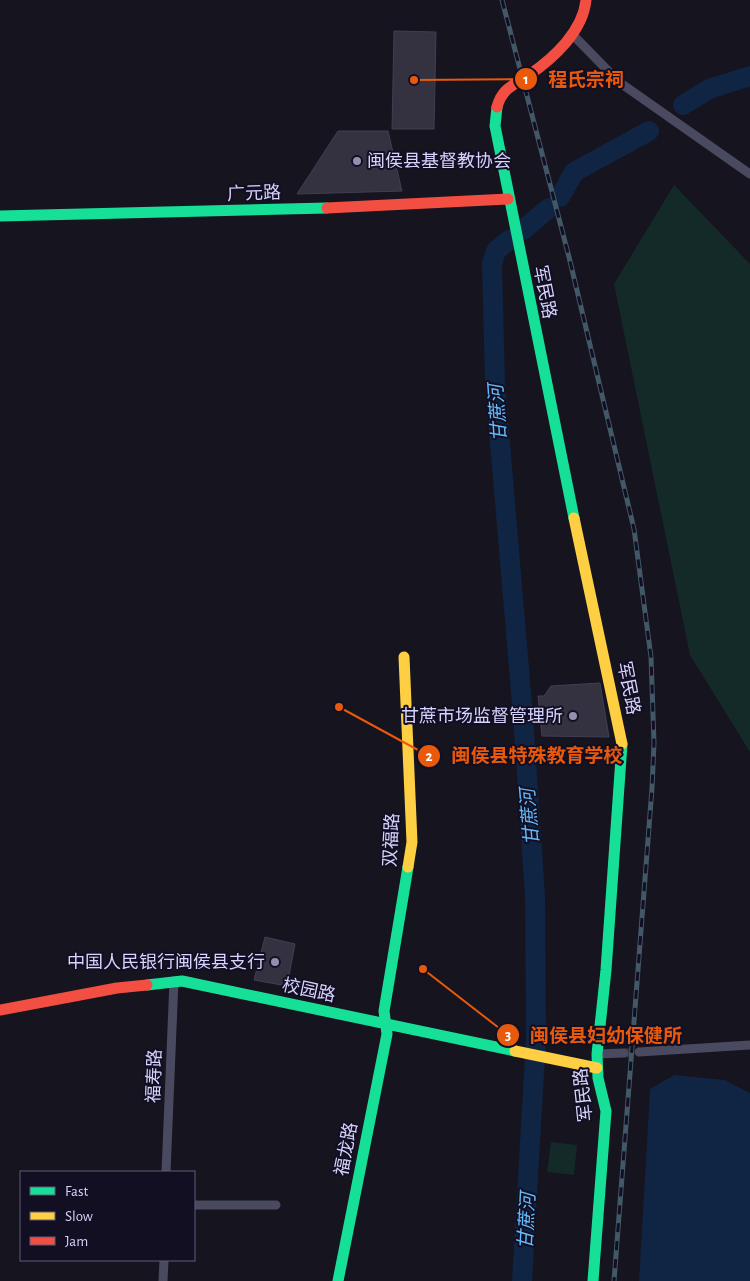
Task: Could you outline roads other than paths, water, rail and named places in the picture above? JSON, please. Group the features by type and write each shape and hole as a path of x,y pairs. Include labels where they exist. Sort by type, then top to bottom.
{"street":[{"name":"军民路","path":"586,0 584,15 572,34 532,72 505,90 496,113 495,132 622,744 606,970 597,1054 597,1068 606,1110 592,1281"},
{"path":"572,34 620,82 750,174"},
{"name":"广元路","path":"0,216 264,211 508,199"},
{"name":"双福路","path":"386,1023 384,1011 412,842 404,657"},
{"name":"校园路","path":"0,1010 90,992 174,981 386,1023 546,1059 597,1068"},
{"name":"福寿路","path":"166,1171 174,981"},
{"name":"福龙路","path":"338,1281 387,1034 386,1023"},
{"path":"639,1052 750,1045"},
{"path":"597,1054 624,1053"},
{"path":"195,1205 276,1206"},
{"path":"164,1261 164,1281"}],"water":[{"path":"674,1075 725,1080 750,1093 750,1281 639,1281 650,1089"}],"waterway":[{"name":"甘蔗河","path":"683,105 709,89 750,76"},
{"name":"甘蔗河","path":"560,197 574,172 649,131"},
{"name":"甘蔗河","path":"523,230 549,208"},
{"name":"甘蔗河","path":"509,240 496,251 492,264 495,383 523,716 535,896 536,1039 522,1281"}],"tunnel":[{"path":"624,1053 639,1052"}],"railway":[{"path":"502,0 569,257 634,529 651,657 654,743 652,788 614,1281"}],"place":[{"name":"程氏宗祠","path":"414,80"},
{"name":"闽侯县基督教协会","path":"357,161"},
{"name":"闽侯县特殊教育学校","path":"339,707"},
{"name":"甘蔗市场监督管理所","path":"573,716"},
{"name":"中国人民银行闽侯县支行","path":"275,962"},
{"name":"闽侯县妇幼保健所","path":"423,969"}]}
